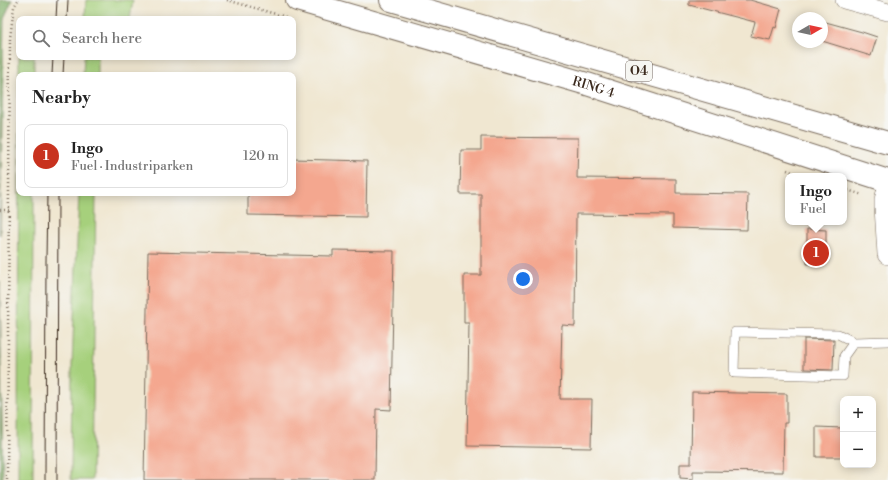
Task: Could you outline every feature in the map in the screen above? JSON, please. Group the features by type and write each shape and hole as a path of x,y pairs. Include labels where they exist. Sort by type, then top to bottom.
{"main road":[{"name":"RING 4","path":"297,0 587,84 888,181"},
{"name":"RING 4","path":"391,0 888,143"}],"street":[{"path":"844,0 888,12"},
{"path":"888,189 885,200 888,254"}],"lane":[{"path":"854,342 844,356 843,376 734,373 735,332 838,334 854,342 888,341"}],"path":[{"path":"7,480 10,38 14,7 18,0"},
{"path":"227,0 283,16"},
{"path":"0,210 9,210"}],"green space":[{"path":"0,0 12,0 4,19 0,235"},
{"path":"86,0 133,0 130,16 85,16"},
{"path":"19,60 34,60 34,72 19,72"},
{"path":"84,60 98,60 98,72 83,72"},
{"path":"19,196 34,196 33,480 18,480"},
{"path":"79,196 96,196 92,480 71,480 72,365"},
{"path":"0,281 3,480 0,480"}],"building":[{"path":"689,0 750,0 781,9 776,28 774,27 770,40 751,36 755,22 689,5"},
{"path":"828,23 877,37 871,56 828,43"},
{"path":"481,137 578,138 577,178 676,179 676,193 748,194 747,230 673,228 673,215 576,214 575,326 562,325 560,399 592,399 591,448 467,446 469,323 464,323 464,275 481,275 481,194 460,194 461,150 481,150"},
{"path":"296,159 367,161 366,217 248,215 248,196 296,196"},
{"path":"807,229 826,230 826,264 807,264"},
{"path":"333,250 394,251 391,410 376,409 375,480 144,480 148,252 333,256"},
{"path":"804,339 834,340 833,370 804,369"},
{"path":"692,392 787,394 787,423 784,423 783,472 693,471 693,479 680,478 680,464 691,464"},
{"path":"816,427 840,428 840,457 816,457"}],"tram line":[{"path":"56,16 57,0"},
{"path":"67,16 68,0"},
{"path":"52,72 53,60"},
{"path":"63,72 64,60"},
{"path":"45,480 47,196"},
{"path":"57,480 58,196"}],"place":[{"name":"Ingo","path":"816,253"}]}
